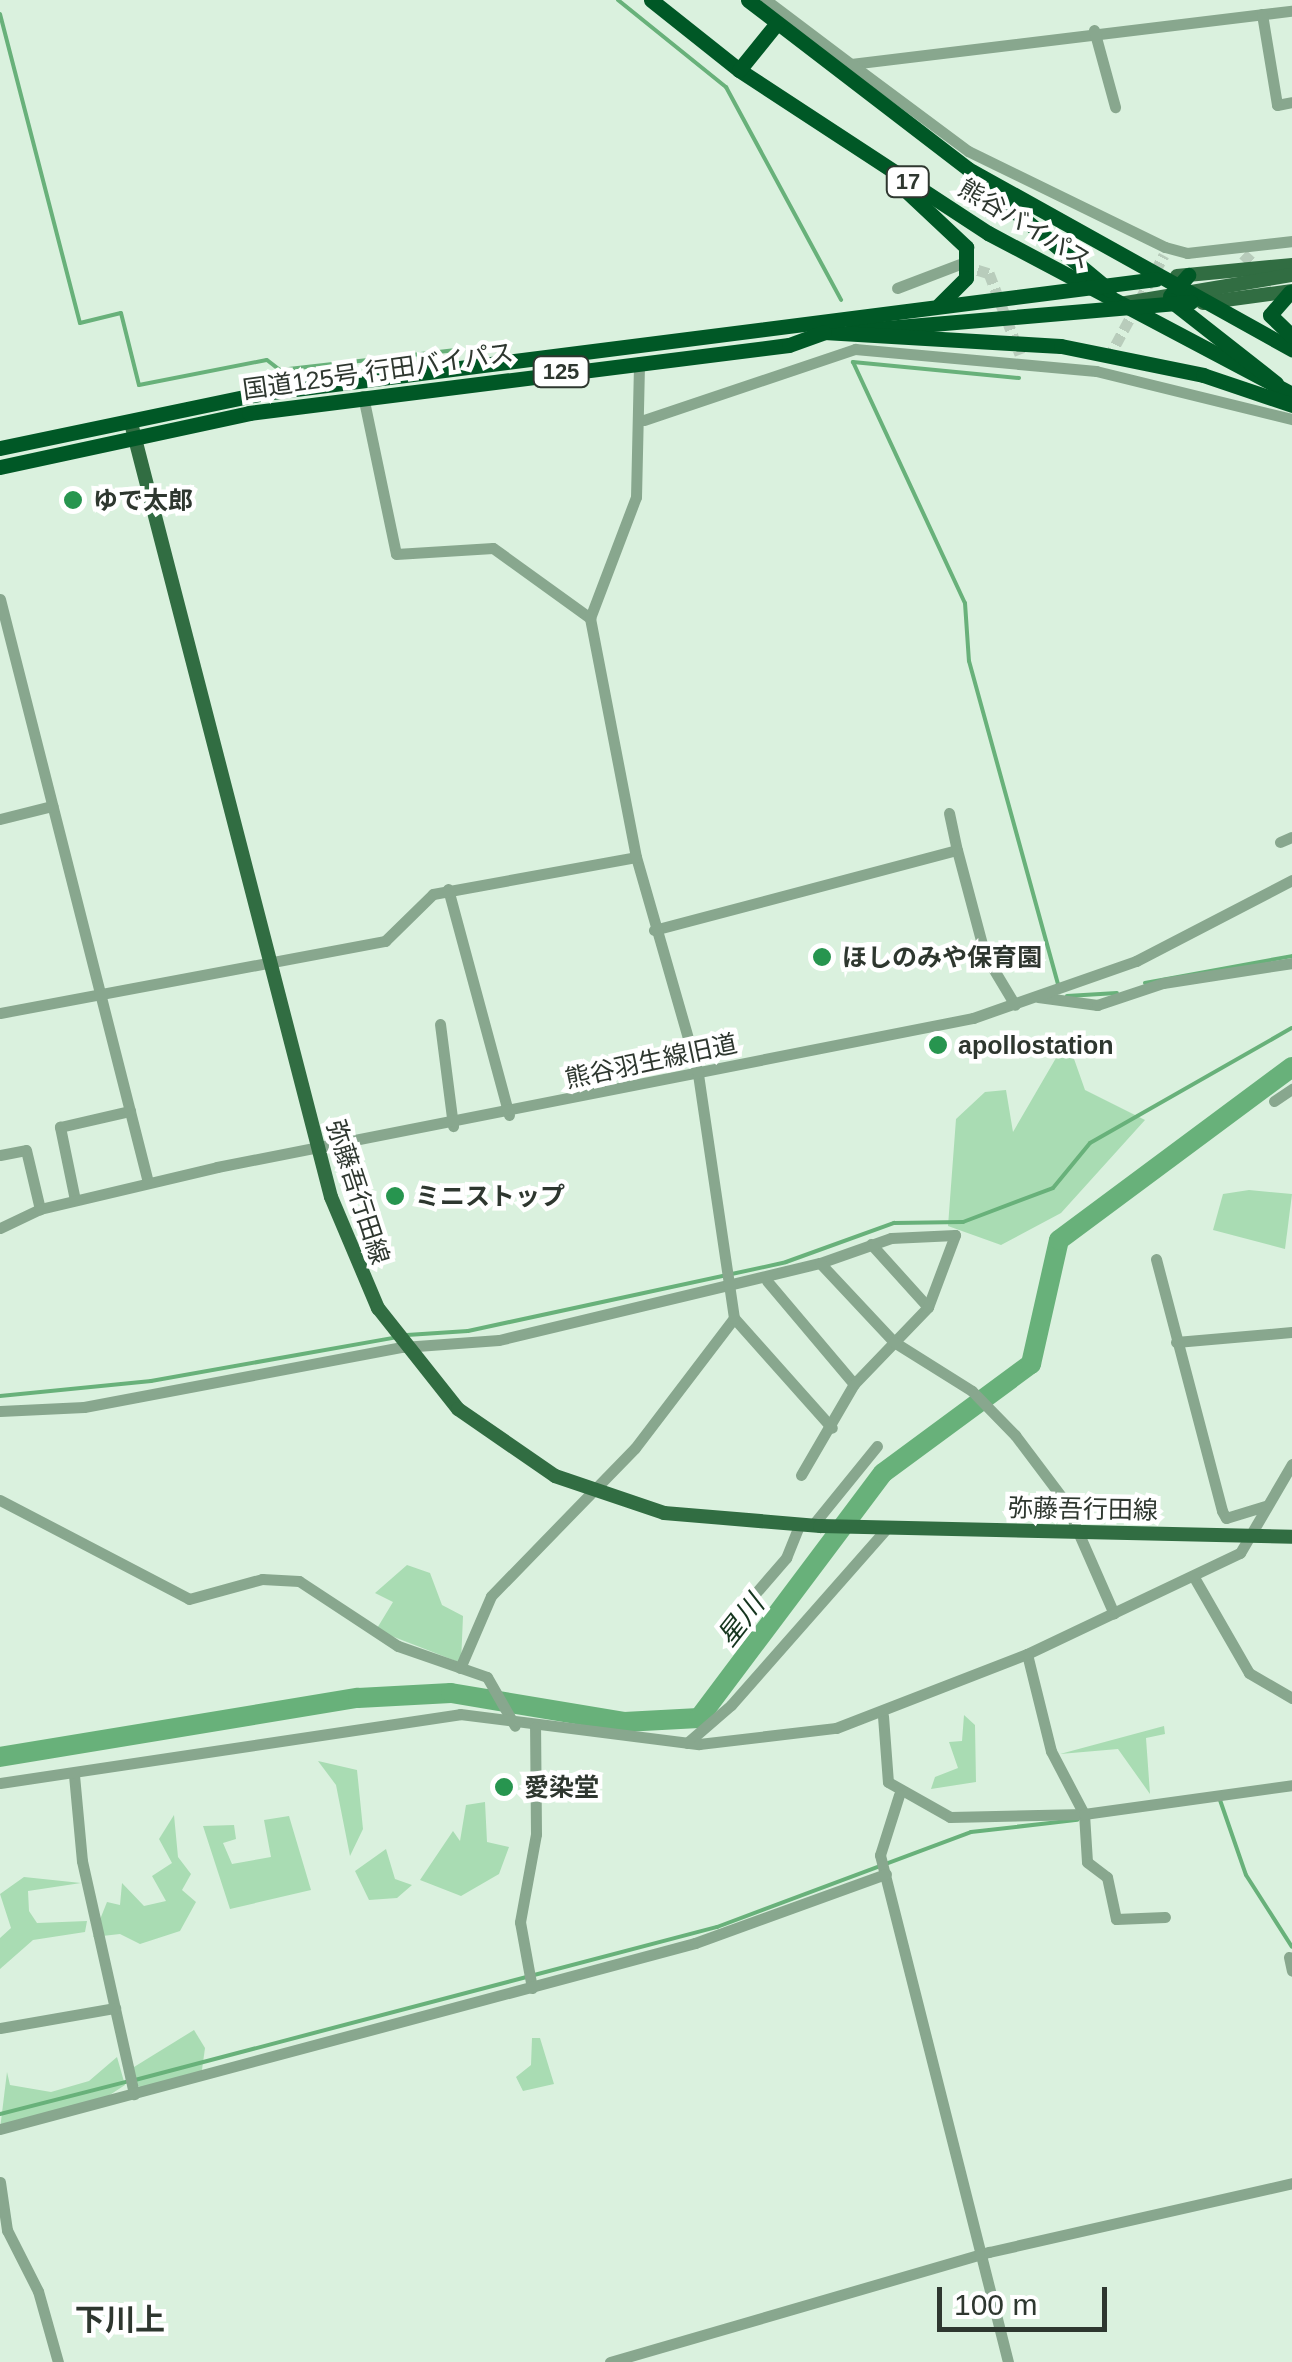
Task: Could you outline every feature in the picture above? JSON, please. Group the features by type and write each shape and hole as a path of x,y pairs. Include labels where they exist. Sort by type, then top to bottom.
{"highway":[{"name":"熊谷バイパス","path":"651,0 739,70 882,166 1112,306 1286,391"},
{"name":"熊谷バイパス","path":"748,0 968,169 1156,279 1173,294"},
{"path":"739,70 777,23"},
{"path":"882,166 966,246 966,278 926,310"},
{"path":"968,169 1106,284 1112,306"},
{"path":"1188,275 1173,294 1286,391"},
{"name":"国道125号 行田バイパス","path":"0,448 130,417 1156,279"},
{"path":"1291,286 1270,315 1292,336"},
{"name":"国道125号 行田バイパス","path":"0,467 134,434 362,396 789,345 824,332 1112,306 1173,294 1200,303"},
{"path":"1200,303 1292,349"},
{"name":"国道125号 行田バイパス","path":"794,326 824,332"},
{"path":"824,332 1061,346 1203,375 1292,406"}],"main road":[{"path":"1156,279 1292,265"},
{"path":"1173,294 1291,286"},
{"path":"1200,303 1291,286"},
{"name":"弥藤吾行田線","path":"130,417 318,1148 359,1273 403,1347 488,1434 590,1492 664,1513 810,1526 1292,1537"}],"street":[{"path":"766,0 968,152 1083,214 1187,260 1292,245"},
{"path":"850,64 1094,30 1292,11"},
{"path":"1262,14 1277,105 1292,102"},
{"path":"1094,30 1115,107"},
{"path":"896,288 960,264"},
{"path":"644,420 825,354 870,351 1024,361 1184,388 1292,419"},
{"path":"460,1668 490,1596 676,1400 734,1318 736,1286 705,1160 698,1073 654,930 636,856 590,618 636,497 644,420 638,362"},
{"path":"362,396 396,554 493,548 590,618"},
{"path":"0,599 148,1182"},
{"path":"0,818 52,806"},
{"path":"949,813 985,955 1014,1005"},
{"path":"654,930 958,850"},
{"path":"0,1013 385,941 448,890 636,856"},
{"name":"熊谷羽生線旧道","path":"0,1228 40,1209 148,1182 509,1115 1014,1005 1066,987 1292,880"},
{"path":"448,890 509,1115"},
{"path":"1038,997 1097,1005 1163,983 1292,963"},
{"path":"440,1024 453,1126"},
{"path":"1274,1100 1292,1089"},
{"path":"75,1200 60,1128 130,1111"},
{"path":"0,1155 26,1150 40,1209"},
{"path":"0,1217 19,1218"},
{"path":"0,1411 84,1407 403,1347 499,1340 767,1282 871,1244 955,1235 928,1307 854,1384 832,1428 800,1474"},
{"path":"871,1244 928,1307"},
{"path":"1156,1259 1226,1518 1265,1506"},
{"path":"820,1263 894,1342 972,1391 996,1416 1080,1531 1114,1614"},
{"path":"767,1282 854,1384"},
{"path":"734,1318 832,1428"},
{"path":"1176,1342 1292,1332"},
{"path":"747,1603 877,1446"},
{"path":"0,1784 74,1775 354,1724 460,1714 515,1725 687,1743 882,1716 1195,1579 1240,1554 1292,1464"},
{"path":"12,1486 4,1501 152,1586 189,1599 262,1578 298,1581 398,1646 488,1676 515,1725"},
{"path":"687,1743 732,1705 883,1528"},
{"path":"1195,1579 1248,1673 1292,1698"},
{"path":"1027,1654 1051,1751 1084,1814 1086,1862 1107,1878 1116,1919 1165,1917"},
{"path":"882,1716 888,1782 899,1795 970,1820 1084,1814 1238,1785 1292,1785"},
{"path":"532,1988 520,1922 536,1834 535,1727"},
{"path":"74,1775 82,1862 134,2094"},
{"path":"899,1795 880,1855 1008,2362"},
{"path":"0,2129 532,1988 793,1912 886,1874"},
{"path":"1289,1957 1292,1971"},
{"path":"0,2028 115,2008"},
{"path":"0,2182 7,2230 38,2291 58,2362"},
{"path":"610,2362 980,2257 1292,2183"}],"green space":[{"path":"1067,1039 1085,1090 1145,1120 1061,1213 1001,1245 948,1226 956,1119 985,1092 1006,1090 1013,1132"},
{"path":"1249,1190 1292,1194 1285,1249 1213,1230 1223,1194"},
{"path":"407,1565 430,1573 442,1605 463,1616 461,1663 376,1630 393,1602 375,1593"},
{"path":"964,1715 975,1725 976,1782 931,1789 935,1777 958,1768 949,1742 962,1741"},
{"path":"1164,1726 1165,1734 1146,1738 1150,1794 1118,1749 1060,1754"},
{"path":"318,1761 357,1770 363,1829 350,1856 336,1785"},
{"path":"485,1802 487,1842 509,1847 499,1874 461,1896 420,1880 453,1831 460,1841 466,1805"},
{"path":"174,1815 178,1857 191,1874 182,1890 196,1902 180,1931 140,1944 120,1934 93,1937 107,1902 120,1905 122,1883 144,1906 166,1901 152,1876 172,1863 159,1839"},
{"path":"289,1816 311,1890 230,1909 203,1826 234,1825 236,1839 223,1843 232,1864 271,1857 264,1820"},
{"path":"386,1849 395,1879 412,1885 397,1898 369,1900 355,1871"},
{"path":"24,1877 81,1883 28,1891 29,1911 37,1923 87,1921 85,1932 33,1940 0,1969 0,1938 11,1928 0,1894"},
{"path":"194,2030 205,2048 201,2077 147,2091 133,2083 134,2067"},
{"path":"532,2038 540,2038 554,2084 523,2091 516,2077 531,2065"},
{"path":"117,2057 125,2085 102,2100 0,2129 7,2072 10,2085 51,2092 89,2081"}],"waterway":[{"path":"618,0 726,87 841,300"},
{"path":"0,14 80,323 121,313 139,385 267,360 280,370 456,350"},
{"path":"1019,378 853,362 965,603 969,661 1059,987"},
{"path":"1145,983 1292,956"},
{"path":"1067,996 1117,993"},
{"path":"407,1335 468,1331 786,1262 894,1223 963,1222 1053,1188 1090,1143 1292,1028"},
{"name":"星川","path":"0,1757 358,1698 451,1693 624,1722 699,1718 883,1473 1031,1364 1059,1240 1292,1067"},
{"path":"0,1396 151,1381 393,1338"},
{"path":"1220,1800 1246,1875 1292,1947"},
{"path":"135,2080 717,1927 971,1832 1077,1820"},
{"path":"0,2114 126,2082"}],"tunnel":[{"path":"1243,254 1262,271"},
{"path":"1108,359 1164,255"},
{"path":"962,265 989,273 1020,354"}],"place":[{"name":"ゆで太郎","path":"73,500"},
{"name":"ほしのみや保育園","path":"822,957"},
{"name":"apollostation","path":"938,1045"},
{"name":"ミニストップ","path":"395,1196"},
{"name":"愛染堂","path":"504,1787"}],"district":[{"name":"下川上","path":"120,2320"}]}
